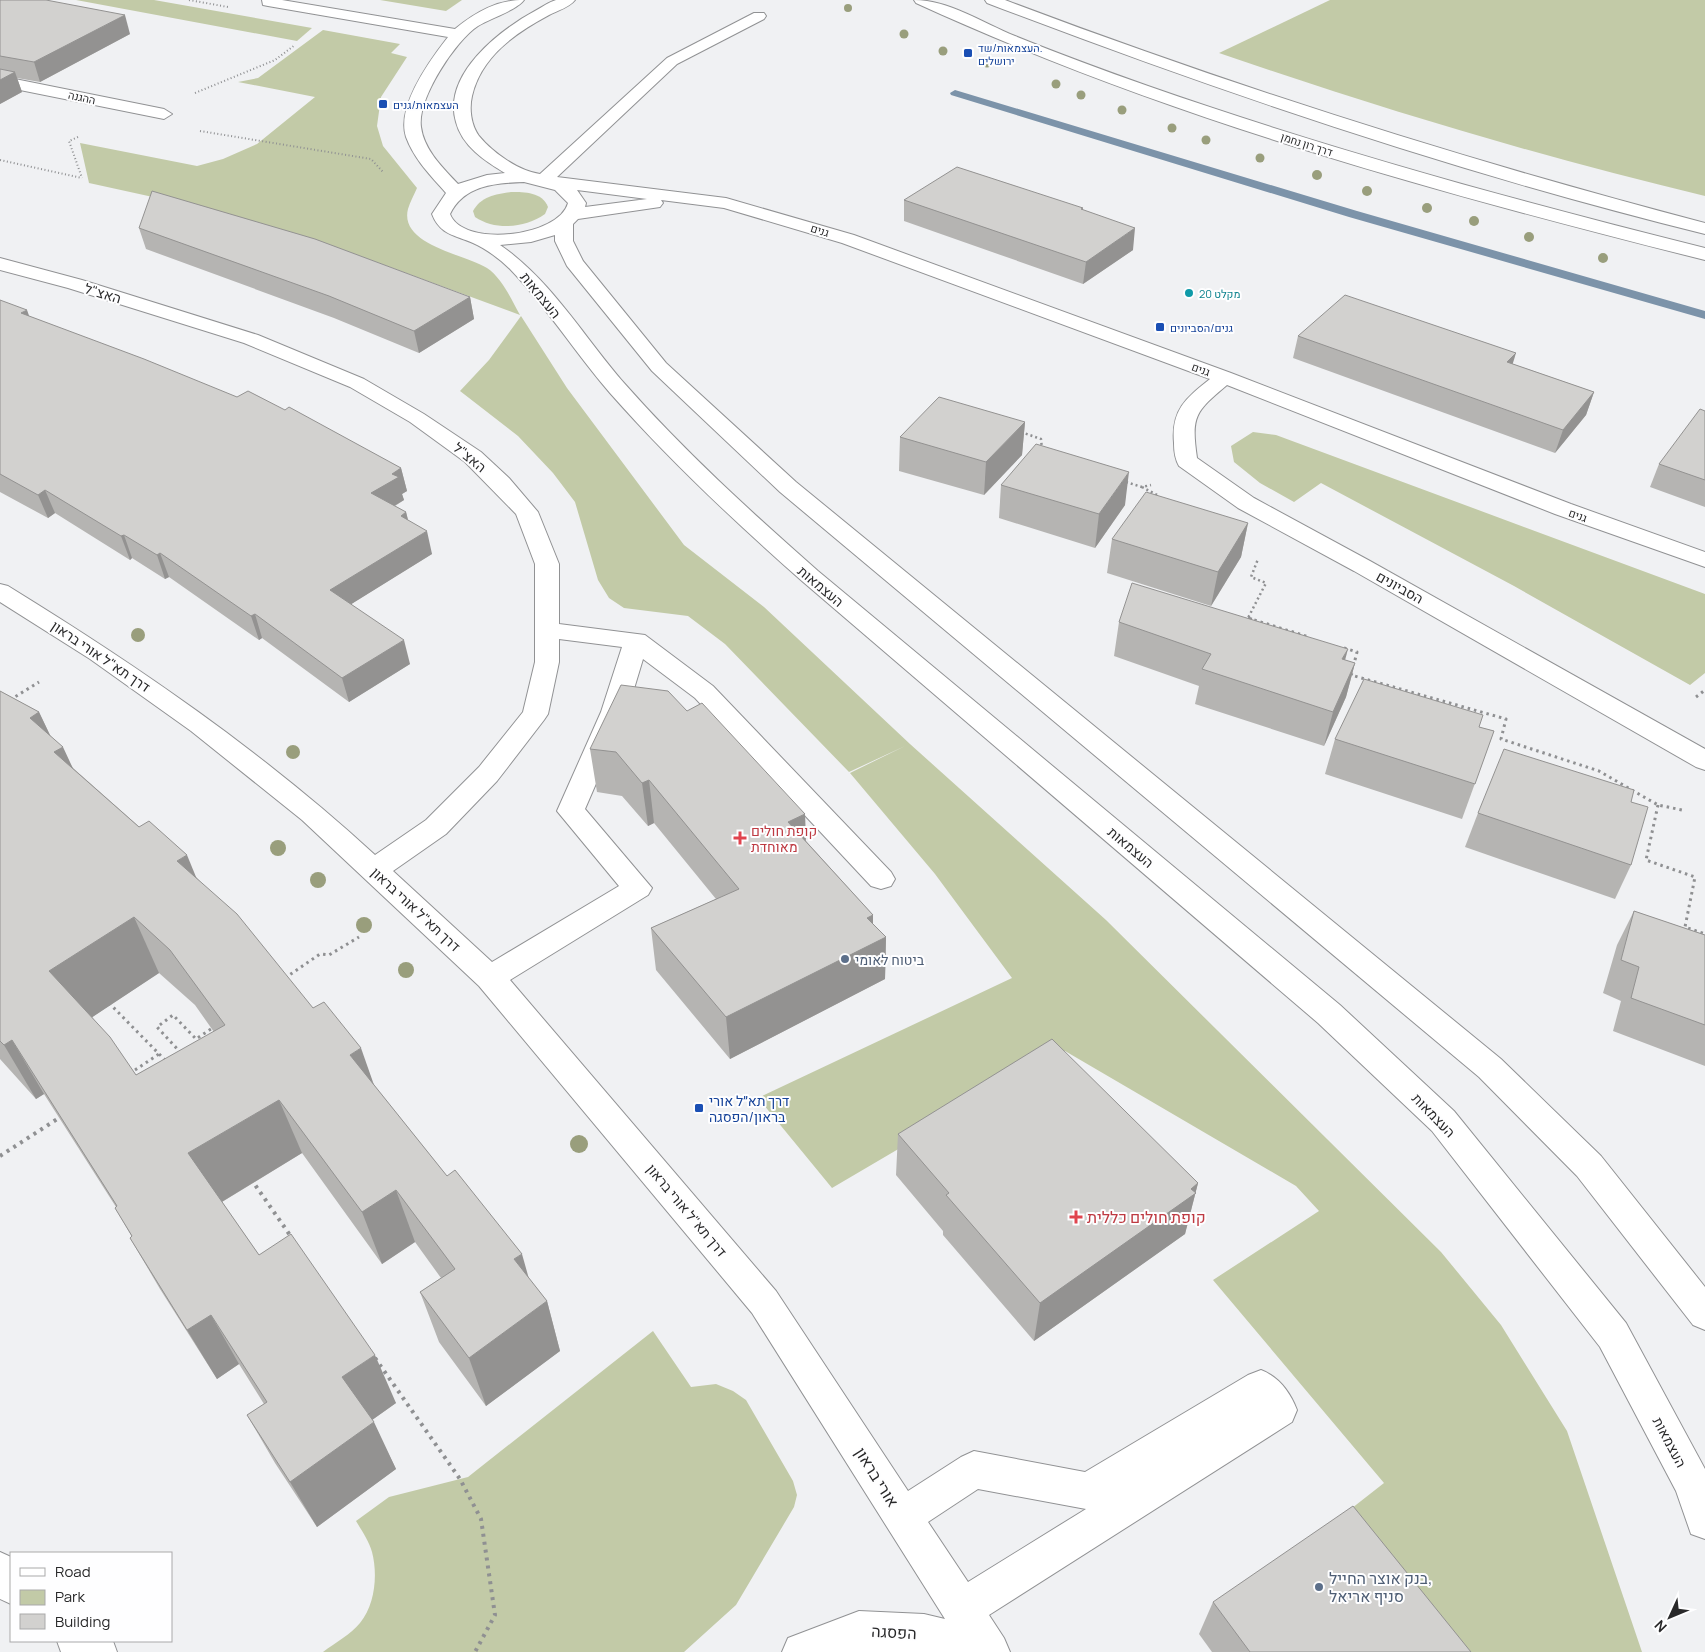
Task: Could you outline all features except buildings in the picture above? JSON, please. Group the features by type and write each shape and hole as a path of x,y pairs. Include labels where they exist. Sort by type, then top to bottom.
{"street":[{"path":"272,0 268,2 458,34"},
{"path":"456,193 421,152 412,125 419,97 448,45 458,34 486,16 517,0"},
{"path":"524,177 487,152 468,132 460,104 471,76 491,48 541,13 568,0"},
{"name":"דרך רון נחמן","path":"921,0 961,19 1062,59 1234,120 1483,196 1705,254"},
{"path":"992,0 1164,66 1268,102 1581,197 1705,229"},
{"path":"759,16 672,61 548,181 572,194 577,203 569,219 564,241 574,262 659,367 788,487 1490,1068 1589,1166 1705,1314"},
{"name":"ההגנה","path":"0,81 164,114"},
{"path":"478,238 458,232 446,224 441,214 445,203 456,193 486,181 524,177"},
{"name":"גנים","path":"524,177 726,203 848,239 1224,377 1563,509 1705,560"},
{"name":"גנים","path":"478,238 501,240 524,238 546,232 569,219 690,197"},
{"name":"העצמאות","path":"478,238 514,263 523,272 616,387 726,502 810,576 1329,1014 1443,1121 1613,1335 1692,1483 1705,1520"},
{"name":"האצ\"ל","path":"0,264 74,284 251,339 357,384 417,418 473,456 527,512 547,564 547,662 535,714 488,774 436,826 374,870"},
{"name":"הסביונים","path":"1224,377 1186,411 1182,432 1187,461 1246,503 1362,566 1705,760"},
{"name":"דרך תא\"ל אורי בראון","path":"0,591 99,653 200,725 312,813 374,870 490,978 764,1302"},
{"path":"547,630 636,641 704,692 881,879"},
{"path":"490,978 638,888 571,811 614,712 636,641"},
{"name":"אורי בראון","path":"764,1302 988,1650"},
{"path":"902,1517 974,1470 1088,1491 1261,1386 1279,1410 962,1609"},
{"path":"0,1572 10,1583"},
{"name":"הפסגה","path":"802,1652 859,1631 924,1634 988,1650"},
{"path":"79,1642 97,1652"}],"path":[{"path":"164,114 180,104 178,100 275,60 300,42"},
{"path":"199,131 371,160 389,178"},
{"path":"0,160 82,178 69,141"},
{"path":"1014,430 1041,439 1042,455"},
{"path":"1124,481 1142,487 1160,483"},
{"path":"1258,558 1251,577 1266,583 1248,618 1312,638"},
{"path":"1339,647 1357,652 1351,675 1506,719 1501,739 1599,771 1658,805 1682,810"},
{"path":"8,702 39,682"},
{"path":"1696,697 1705,690"},
{"path":"1658,805 1646,860 1695,877 1684,927 1705,934"},
{"path":"281,981 320,954 328,955 359,937"},
{"path":"104,998 169,1064"},
{"path":"181,1054 157,1027 173,1015 196,1039 219,1023"},
{"path":"126,1076 159,1054"},
{"path":"0,1156 67,1113"},
{"path":"248,1175 294,1241"},
{"path":"374,1356 460,1478 480,1519 495,1616 476,1652"}],"green space":[{"path":"76,0 154,0 312,28 297,41"},
{"path":"380,0 462,0 446,11"},
{"path":"1330,0 1705,0 1705,196 1521,148 1339,93 1219,53"},
{"path":"323,30 400,44 391,53 407,57 381,97 377,126 383,146 417,188 408,209 408,221 413,231 423,240 477,263 492,272 506,289 520,315 338,248 162,199 89,183 80,143 197,166 223,159 257,144 315,97 238,82 258,78"},
{"path":"511,192 533,194 542,198 548,207 545,214 529,222 510,226 492,224 475,217 473,211 480,202 494,195"},
{"path":"521,316 567,388 684,545 764,607 910,744 1106,920 1441,1252 1501,1325 1567,1431 1642,1652 1446,1652 1338,1519 1384,1483 1213,1280 1319,1211 1296,1186 1065,1051 832,1188 758,1098 1012,978 935,874 850,773 905,746 849,772 725,644 688,616 624,608 609,598 598,580 575,502 553,473 518,436 460,391 489,360"},
{"path":"1253,432 1276,435 1705,594 1705,673 1690,685 1514,586 1321,483 1294,502 1260,483 1234,462 1231,446"},
{"path":"653,1331 691,1387 716,1384 733,1391 746,1400 793,1481 797,1495 794,1507 736,1605 684,1652 323,1652 348,1635 360,1623 372,1599 375,1580 374,1561 367,1540 356,1521 389,1497 468,1477"}],"waterway":[{"path":"955,93 1353,214 1705,315"}],"place":[{"name":"העצמאות/שד. ירושלים","path":"968,53"},
{"name":"העצמאות/גנים","path":"383,104"},
{"name":"מקלט 20","path":"1189,293"},
{"name":"גנים/הסביונים","path":"1160,327"},
{"name":"קופת חולים מאוחדת","path":"740,838"},
{"name":"ביטוח לאומי","path":"845,959"},
{"name":"דרך תא״ל אורי בראון/הפסגה","path":"699,1108"},
{"name":"קופת חולים כללית","path":"1076,1217"},
{"name":"בנק אוצר החייל, סניף אריאל","path":"1319,1587"}]}
